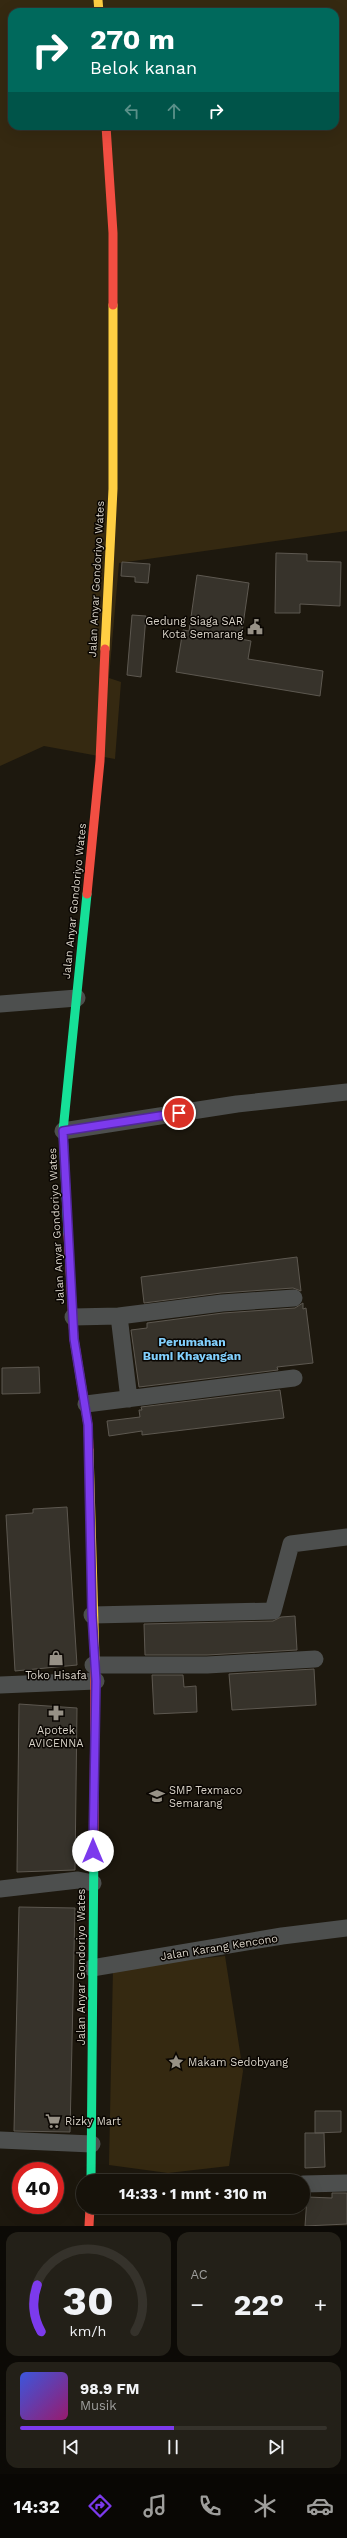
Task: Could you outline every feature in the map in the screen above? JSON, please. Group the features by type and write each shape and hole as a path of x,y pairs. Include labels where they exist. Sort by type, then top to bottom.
{"street":[{"name":"Jalan Anyar Gondoriyo Wates","path":"91,2174 95,1673 92,1615 88,1425 86,1404 74,1339 63,1131 100,761 113,489 113,233 106,130"},
{"path":"0,1004 77,998"},
{"path":"63,1131 237,1104 347,1092"},
{"path":"73,1317 119,1316 222,1303 294,1298"},
{"path":"119,1316 129,1399"},
{"path":"86,1404 294,1378"},
{"path":"92,1615 273,1611 291,1544 347,1537"},
{"path":"0,1685 95,1673 314,1659"},
{"path":"0,1888 78,1880 93,1883"},
{"name":"Jalan Karang Kencono","path":"92,1968 282,1936 347,1928"},
{"path":"0,2140 92,2144"},
{"path":"310,2184 347,2183"},
{"path":"89,2226 90,2214"}],"shaded area":[{"path":"0,0 347,0 347,531 119,563 109,678 121,682 115,759 44,746 0,766"},
{"path":"225,1956 243,2071 229,2166 168,2173 109,2165 113,1968"}],"building":[{"path":"276,553 307,554 307,561 341,562 340,606 300,604 300,613 275,613"},
{"path":"122,562 150,564 148,583 135,582 135,577 121,576"},
{"path":"197,575 249,583 241,639 251,641 248,659 323,671 320,696 176,672 183,630 189,631"},
{"path":"132,615 146,616 141,677 127,675"},
{"path":"297,1257 301,1291 293,1288 221,1293 144,1303 141,1277"},
{"path":"303,1303 303,1309 306,1308 313,1363 277,1367 278,1370 139,1387 131,1330 147,1328 147,1323 223,1313 295,1308"},
{"path":"39,1367 40,1393 2,1394 2,1368"},
{"path":"280,1390 284,1418 142,1435 142,1431 109,1436 107,1421 140,1417 139,1410 142,1410 141,1407"},
{"path":"67,1507 77,1665 15,1671 6,1515 33,1513 33,1509"},
{"path":"295,1616 297,1650 207,1655 145,1655 144,1624 273,1621 281,1617"},
{"path":"314,1669 316,1705 232,1710 229,1674"},
{"path":"152,1675 183,1675 184,1687 196,1686 197,1712 154,1714"},
{"path":"19,1704 77,1708 75,1870 17,1872"},
{"path":"19,1907 75,1908 70,2132 14,2131"},
{"path":"315,2111 341,2111 341,2132 315,2133"},
{"path":"305,2133 324,2133 325,2167 305,2168"},
{"path":"332,2193 347,2193 347,2224 305,2226 306,2214 310,2214 310,2197 332,2198"}],"traffic: fast":[{"path":"68,1234 63,1131 87,894"},
{"path":"91,2174 94,1842"}],"traffic: slow":[{"path":"98,0 99,8"},
{"path":"105,649 113,489 113,305"},
{"path":"89,1450 95,1659"}],"traffic: jam":[{"path":"106,130 113,233 113,305"},
{"path":"87,894 100,761 105,649"},
{"path":"68,1234 74,1339 88,1425 89,1450"},
{"path":"94,1842 95,1659"},
{"path":"89,2226 90,2214"}],"place":[{"name":"Gedung Siaga SAR Kota Semarang","path":"255,627"},
{"name":"Toko Hisafa","path":"56,1658"},
{"name":"Apotek AVICENNA","path":"56,1713"},
{"name":"SMP Texmaco Semarang","path":"157,1796"},
{"name":"Makam Sedobyang","path":"176,2062"},
{"name":"Rizky Mart","path":"53,2121"}],"district":[{"name":"Perumahan Bumi Khayangan","path":"192,1349"}],"route":[{"path":"93,1851 94,1726 96,1681 92,1615 88,1425 86,1404 74,1339 63,1131 179,1113"}]}
